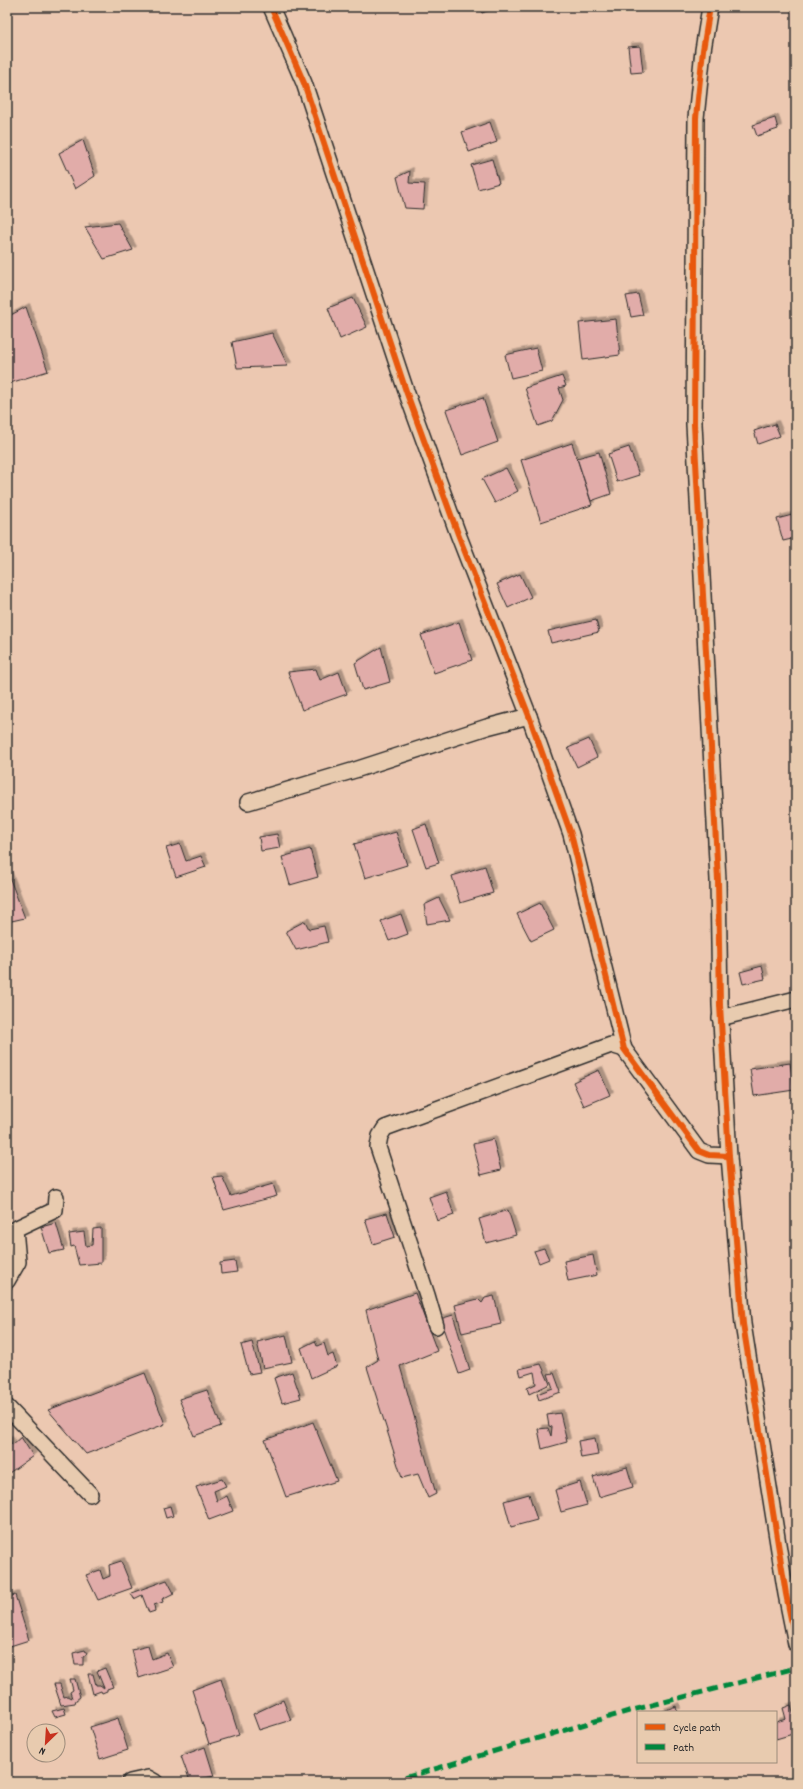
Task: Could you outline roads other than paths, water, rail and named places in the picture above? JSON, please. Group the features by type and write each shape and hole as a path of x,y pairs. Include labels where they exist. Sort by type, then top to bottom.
{"street":[{"path":"271,7 304,83 406,391 444,498 529,716 571,834 624,1049 699,1151 709,1155 729,1156"},
{"path":"710,7 703,50 696,118 694,424 718,880 720,1018 729,1156 744,1324 786,1594 796,1644"},
{"path":"248,802 355,770 487,727 529,716"},
{"path":"720,1018 796,999"},
{"path":"436,1326 378,1146 380,1136 385,1128 610,1045 624,1049"},
{"path":"7,1281 18,1262 14,1229 55,1210 56,1198"},
{"path":"7,1408 90,1494"},
{"path":"130,1782 148,1778 155,1782"}]}
